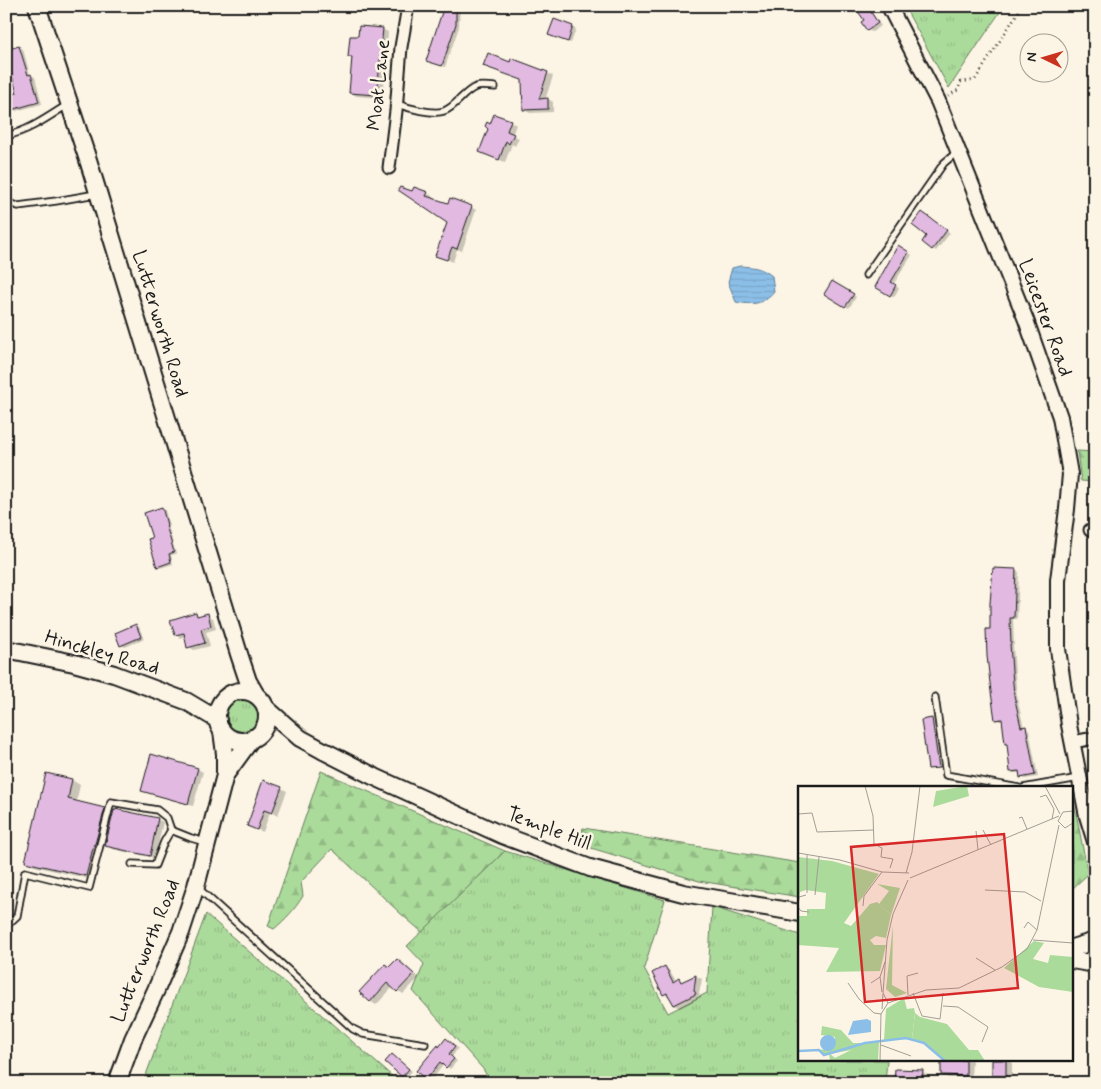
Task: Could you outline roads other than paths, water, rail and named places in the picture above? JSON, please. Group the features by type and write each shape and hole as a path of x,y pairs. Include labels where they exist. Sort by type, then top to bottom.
{"main road":[{"name":"Lutterworth Road","path":"38,6 98,193 238,654 248,681 261,702"},
{"name":"Hinckley Road","path":"6,649 74,663 114,674 186,701 220,726"},
{"name":"Lutterworth Road","path":"226,698 236,676 238,654"},
{"path":"235,692 249,692 261,702 267,714 264,727 256,735 239,740 227,736 220,726 218,713 219,707 226,698 235,692"},
{"name":"Hinckley Road","path":"186,701 226,698"},
{"name":"Temple Hill","path":"261,702 300,738 376,777 502,835 590,868 683,893 798,913"},
{"name":"Lutterworth Road","path":"117,1083 133,1039 181,932 196,886 225,775 225,754 220,726"},
{"name":"Lutterworth Road","path":"225,775 256,735"},
{"name":"Temple Hill","path":"256,735 300,738"},
{"path":"1074,947 1095,941"},
{"path":"1074,960 1095,964"}],"street":[{"name":"Moat Lane","path":"389,168 397,104 401,47 408,6"},
{"name":"Leicester Road","path":"889,6 938,100 1026,320 1060,417 1070,474 1068,509 1058,580 1058,649 1072,742 1087,816 1095,842"},
{"path":"1072,742 1095,738"}],"lane":[{"path":"397,104 414,110 442,112 454,105 472,89 483,86 495,87"},
{"path":"6,136 34,126 69,104"},
{"path":"866,275 944,163 958,150"},
{"path":"6,201 18,206 98,193"},
{"path":"934,697 946,775 1008,786"},
{"path":"1034,786 1080,778"},
{"path":"6,926 17,916 25,872 90,888 111,802 157,810 167,818 171,830 155,865 132,864"},
{"path":"171,830 207,842"},
{"path":"196,886 353,1029 364,1034 425,1044"}],"water":[{"path":"740,266 757,268 772,276 774,291 770,296 757,303 736,302 728,282 732,268"}]}
